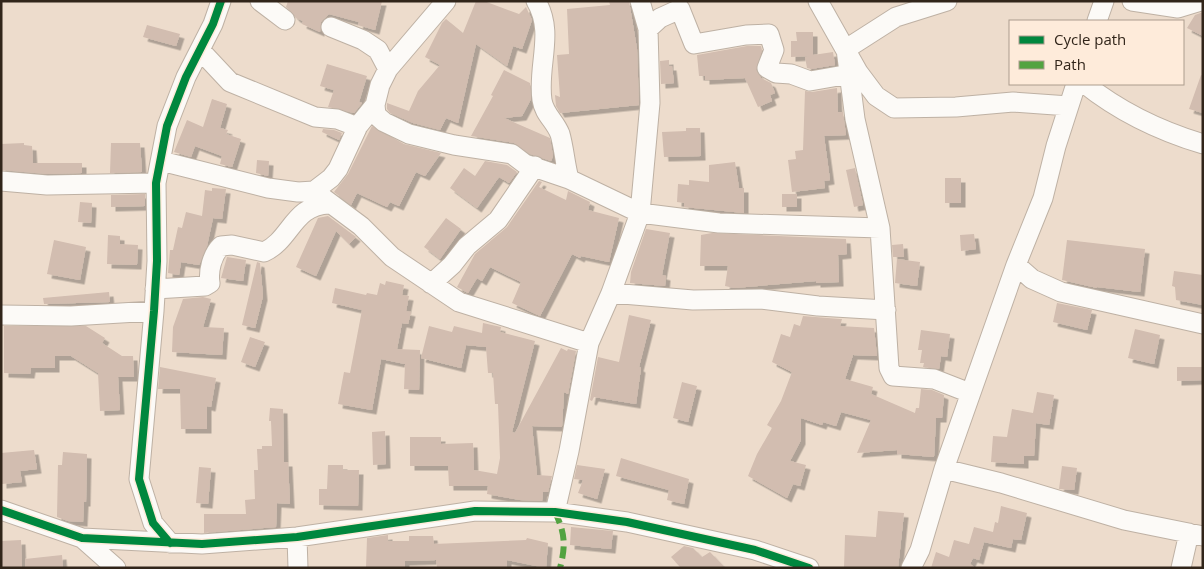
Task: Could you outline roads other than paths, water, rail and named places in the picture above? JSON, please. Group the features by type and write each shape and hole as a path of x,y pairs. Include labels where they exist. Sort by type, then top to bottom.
{"street":[{"path":"170,543 153,523 139,478 154,311 156,183 167,126 186,77 221,1"},
{"path":"260,1 285,20"},
{"path":"446,1 388,69 380,85 375,105 376,115 384,122 409,134 454,145 512,154 525,164 536,166 569,179 640,212 719,223 880,228"},
{"path":"536,1 542,12 546,31 543,56 542,99 546,113 557,127 560,135 569,179"},
{"path":"555,512 569,451 589,343 611,294 640,212 650,103 648,29 640,1"},
{"path":"818,1 858,72 876,96 894,108 956,107 1013,102 1068,106"},
{"path":"846,49 896,17 947,1"},
{"path":"1097,20 1104,1"},
{"path":"1132,1 1178,8 1201,1"},
{"path":"648,29 660,18 680,9 694,44 746,35 769,34 774,50 767,68 776,73 791,74 810,81 850,74"},
{"path":"331,27 363,40 378,50 388,69"},
{"path":"846,49 855,119 880,228 889,368 893,376 934,379 970,392"},
{"path":"200,50 230,82 315,117 336,119 350,124 356,130"},
{"path":"911,568 920,550 944,469 970,392 1016,265 1043,198 1068,106 1076,85"},
{"path":"1086,85 1104,100 1135,118 1203,144"},
{"path":"161,160 275,189 298,192 314,191 331,178 356,130 375,105"},
{"path":"431,284 452,265 467,246 498,220 536,166"},
{"path":"1,181 47,185 156,183"},
{"path":"314,191 361,226 392,257 460,302 589,343"},
{"path":"155,289 205,286 210,283 210,269 214,256 221,246 232,245 264,252 277,244 290,227 310,207 329,204"},
{"path":"1016,265 1032,278 1061,292 1203,324"},
{"path":"611,294 693,300 761,299 818,306 886,310"},
{"path":"1,315 72,316 154,311"},
{"path":"944,469 1001,483 1124,520 1196,534 1181,568"},
{"path":"1,510 82,538 170,543 240,542 297,537 412,518 475,511 555,512 627,522 755,550 809,568"},
{"path":"297,537 298,568"},
{"path":"82,538 116,568"}]}
